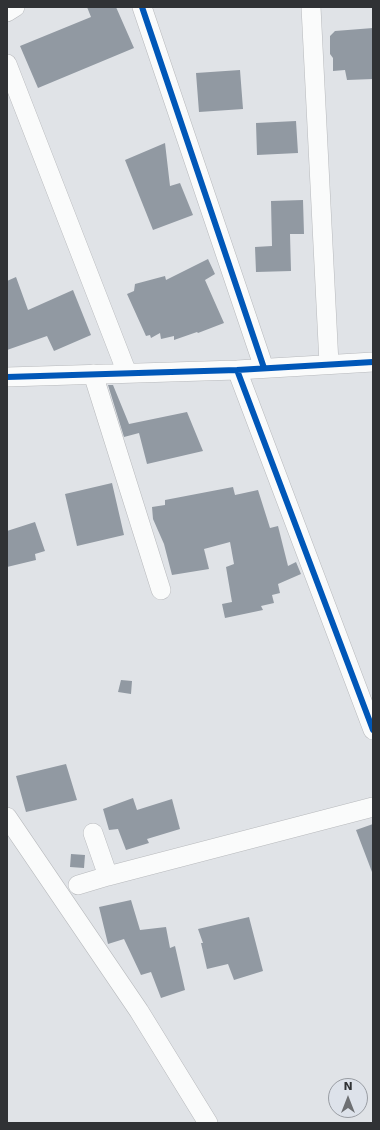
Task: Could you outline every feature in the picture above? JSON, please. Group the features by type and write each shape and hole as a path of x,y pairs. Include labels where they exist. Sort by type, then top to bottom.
{"street":[{"path":"7,12 15,7"},
{"path":"142,7 264,368"},
{"path":"311,7 329,364"},
{"path":"7,64 127,373"},
{"path":"7,377 237,370 373,362"},
{"path":"237,370 373,730"},
{"path":"93,374 160,590"},
{"path":"78,885 373,807"},
{"path":"7,817 139,1011 208,1123"},
{"path":"93,833 108,876"}],"building":[{"path":"87,7 116,7 134,48 38,88 20,46 91,17"},
{"path":"373,28 373,79 347,80 345,70 333,71 333,58 330,54 330,36 335,31"},
{"path":"240,70 243,109 199,112 196,73"},
{"path":"296,121 298,153 257,155 256,123"},
{"path":"165,143 170,186 180,183 193,215 153,230 125,160"},
{"path":"303,200 304,234 290,234 291,271 256,272 255,247 272,246 271,201"},
{"path":"208,259 215,274 205,280 224,323 174,340 174,336 161,339 160,333 151,338 150,335 146,336 127,294 134,291 135,284 165,276 166,280"},
{"path":"16,277 28,310 73,290 91,335 54,351 47,336 7,350 7,281"},
{"path":"108,385 113,385 129,424 187,412 203,451 147,464 139,433 124,437"},
{"path":"112,483 124,535 77,546 65,494"},
{"path":"233,487 235,495 258,490 270,528 278,526 288,566 296,562 301,574 278,584 280,593 272,595 274,603 261,606 263,610 225,618 222,604 232,602 226,567 234,564 230,542 204,549 209,569 172,575 164,544 153,519 152,507 165,505 165,500"},
{"path":"35,522 45,551 35,554 36,560 7,567 7,531"},
{"path":"121,680 132,681 131,694 118,692"},
{"path":"66,764 77,800 26,812 16,776"},
{"path":"133,798 137,810 172,799 180,829 147,839 149,843 126,850 118,829 109,830 103,809"},
{"path":"373,824 373,872 372,872 356,830"},
{"path":"71,854 85,855 84,868 70,867"},
{"path":"131,900 140,930 166,927 170,948 175,946 185,990 161,998 151,972 141,975 124,939 108,944 99,907"},
{"path":"249,917 263,971 234,980 228,964 207,969 201,943 203,943 198,929"}],"cycle path":[{"path":"142,7 264,368"},
{"path":"7,377 237,370 373,362"},
{"path":"237,370 373,730"}]}
